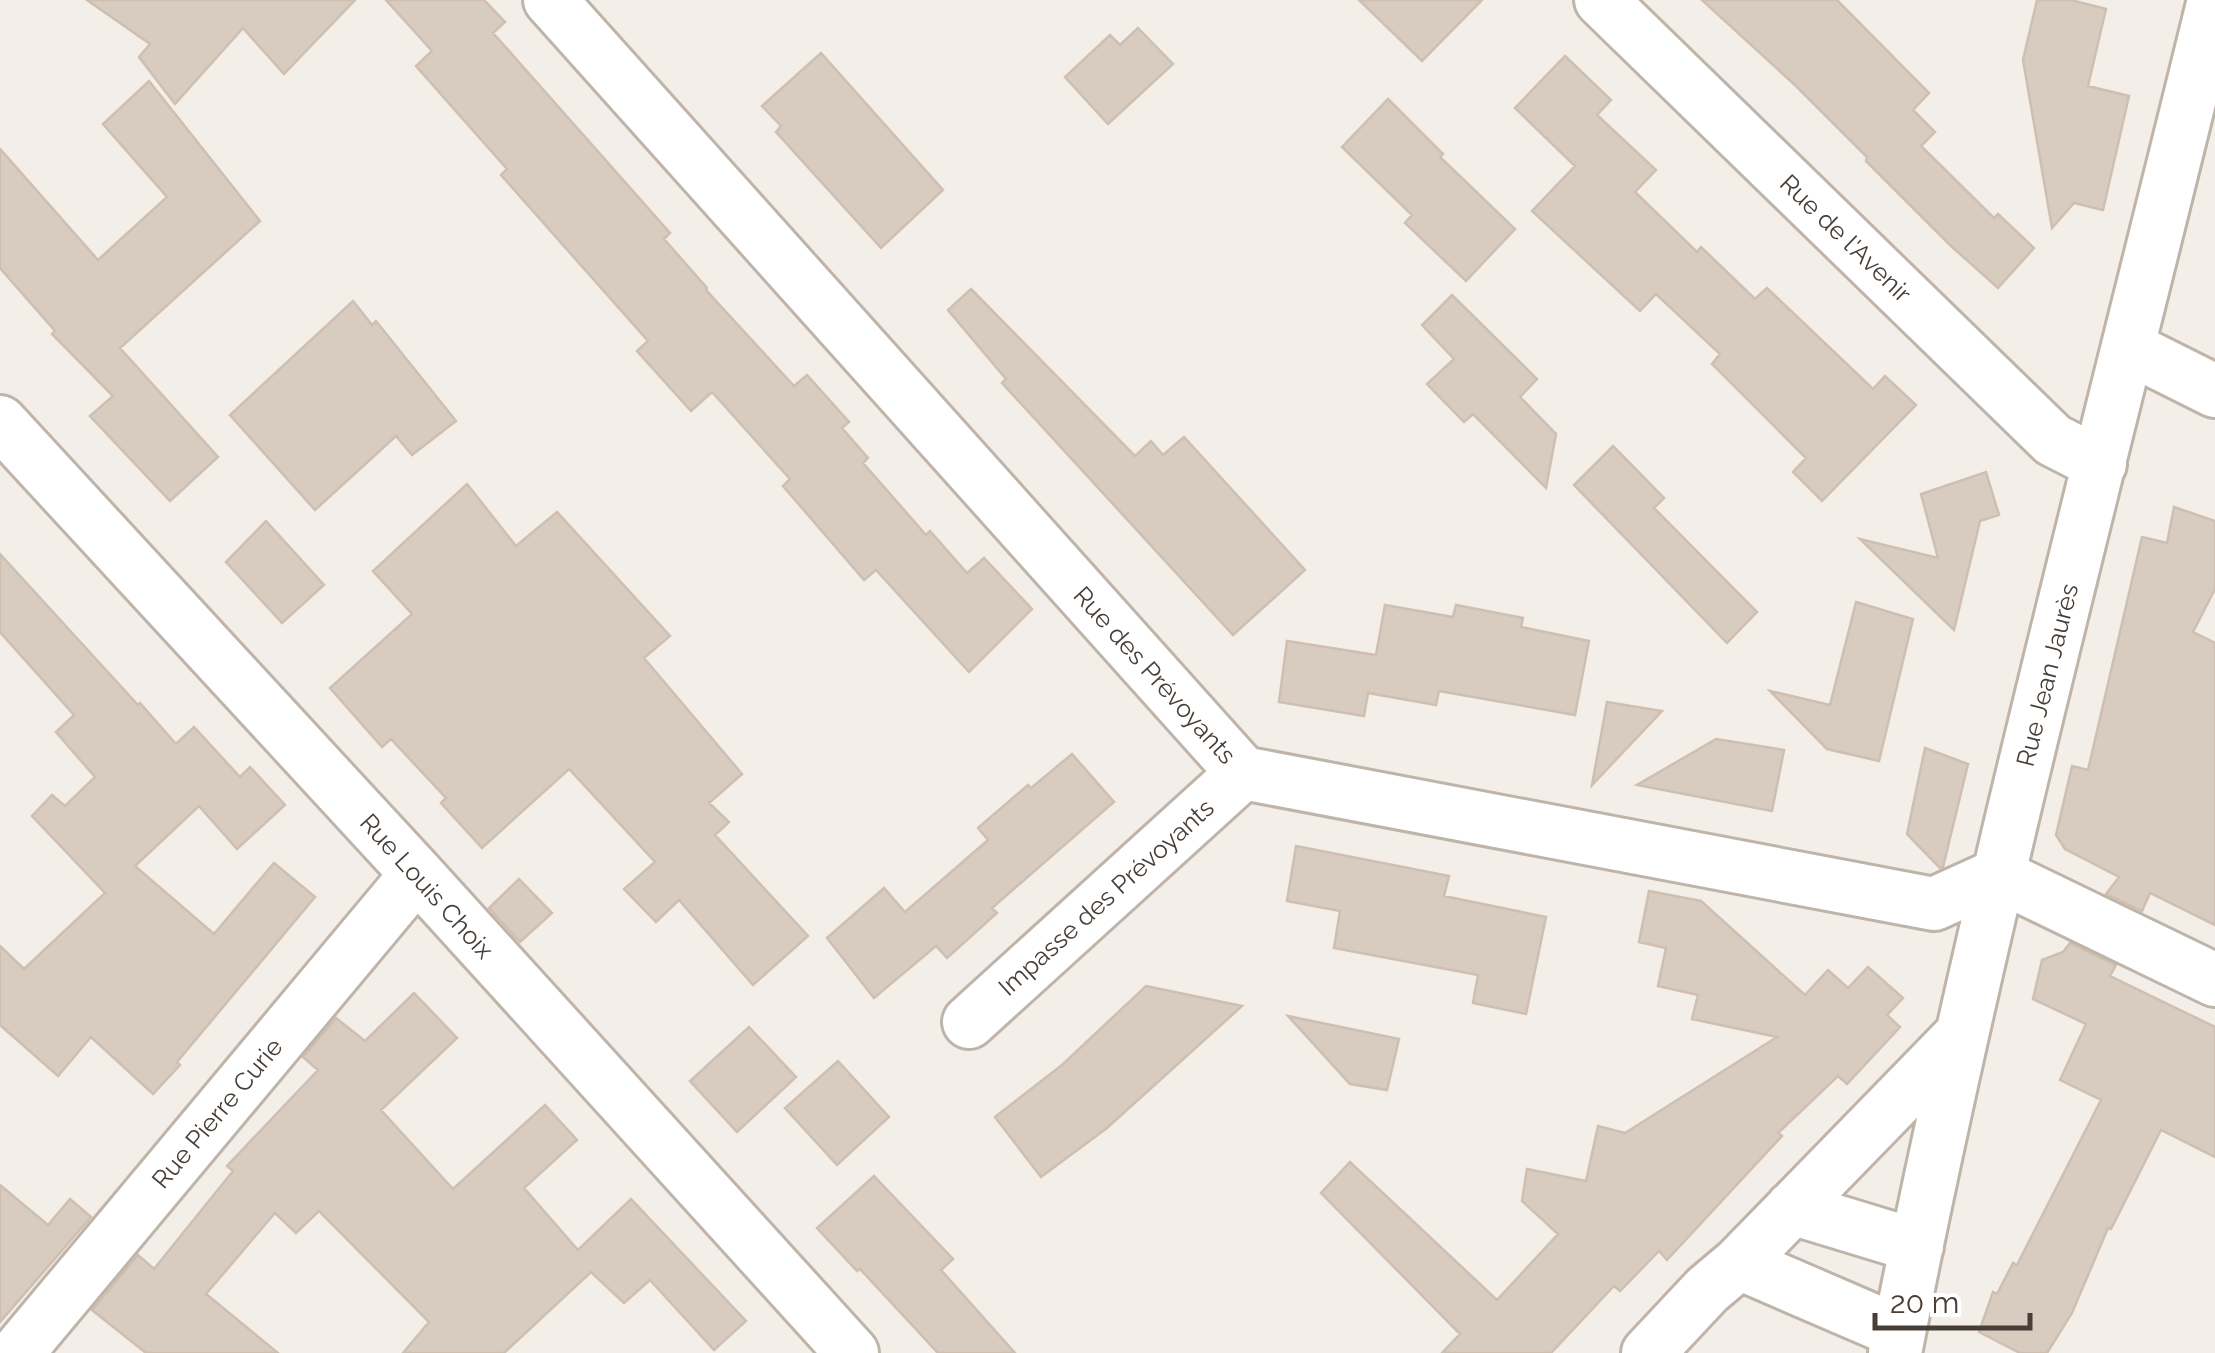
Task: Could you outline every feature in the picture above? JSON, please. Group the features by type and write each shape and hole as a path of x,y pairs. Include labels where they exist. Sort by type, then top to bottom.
{"street":[{"name":"Rue des Prévoyants","path":"550,0 1243,773 1934,904 1998,874"},
{"name":"Rue de l'Avenir","path":"1601,0 2053,440 2100,464"},
{"name":"Rue Jean Jaurès","path":"1897,1342 1998,874 2214,0"},
{"path":"2129,348 2215,392"},
{"name":"Rue Louis Choix","path":"0,422 852,1353"},
{"name":"Impasse des Prévoyants","path":"969,1022 1243,773"},
{"name":"Rue Pierre Curie","path":"18,1353 416,874"},
{"path":"1998,874 2215,980"},
{"path":"1648,1353 1962,1034"},
{"path":"1792,1208 1917,1246"},
{"path":"1739,1263 1897,1342"}],"building":[{"path":"87,0 355,0 284,74 243,28 175,104 139,57 150,44"},
{"path":"386,0 484,0 505,22 493,33 670,233 664,239 706,290 794,386 807,375 849,422 842,428 868,458 863,463 926,535 930,531 967,573 984,558 1032,609 969,672 876,570 864,580 783,486 790,479 712,392 691,411 637,351 648,341 501,175 507,169 416,66 432,51"},
{"path":"1359,0 1482,0 1422,61"},
{"path":"1702,0 1837,0 1929,93 1913,110 1935,132 1921,146 1994,218 1998,214 2034,248 1998,288 1866,161 1867,157 1796,86"},
{"path":"2037,0 2071,0 2106,9 2088,86 2129,96 2103,210 2074,203 2052,228 2023,60"},
{"path":"1138,28 1173,64 1108,124 1065,77 1110,35 1120,45"},
{"path":"821,53 943,190 881,248 776,132 781,126 762,106"},
{"path":"1565,56 1611,100 1597,115 1656,170 1635,192 1697,252 1701,247 1755,299 1767,288 1873,389 1885,376 1916,405 1822,501 1793,472 1806,458 1712,364 1720,354 1656,294 1640,311 1532,211 1575,166 1515,108"},
{"path":"149,81 260,221 120,348 218,457 170,501 90,416 113,396 52,334 55,331 0,268 0,149 98,260 167,197 103,124"},
{"path":"1388,99 1443,154 1440,157 1515,229 1466,281 1405,223 1412,215 1342,147"},
{"path":"971,289 1135,456 1151,441 1163,455 1184,437 1305,570 1233,635 1002,383 1006,379 948,310"},
{"path":"1452,295 1537,379 1520,397 1556,434 1546,488 1473,414 1464,422 1427,384 1454,359 1422,325"},
{"path":"353,301 372,325 376,321 456,421 412,455 396,436 315,510 230,415"},
{"path":"1613,446 1664,498 1654,508 1757,612 1727,643 1574,485"},
{"path":"1986,472 1999,515 1980,521 1954,630 1860,539 1938,558 1921,494"},
{"path":"467,484 516,546 557,512 670,636 644,658 742,774 709,803 729,822 715,835 808,936 753,985 679,900 656,922 624,889 655,862 569,769 482,848 441,803 446,798 391,739 382,747 330,688 412,614 373,571"},
{"path":"2174,507 2215,521 2215,589 2193,632 2215,643 2215,925 2150,893 2142,911 2106,894 2119,877 2065,849 2056,835 2072,766 2088,770 2142,537 2167,543"},
{"path":"266,521 324,585 282,623 226,562"},
{"path":"0,554 176,744 194,727 240,777 250,767 285,805 237,849 199,806 135,866 214,934 274,863 315,897 153,1094 91,1037 58,1076 0,1025 0,946 24,969 105,893 32,816 52,795 65,806 95,777 56,732 74,715 0,632"},
{"path":"1856,602 1913,619 1879,761 1827,749 1770,691 1830,705"},
{"path":"1385,605 1453,617 1456,605 1523,618 1521,627 1589,641 1575,715 1439,691 1436,705 1368,693 1364,716 1279,702 1287,641 1376,655"},
{"path":"1607,702 1662,711 1592,785"},
{"path":"1716,739 1784,750 1772,811 1637,785"},
{"path":"1925,748 1968,764 1940,868 1907,834"},
{"path":"1072,754 1114,802 992,908 997,913 947,958 936,946 874,998 827,938 884,888 905,912 988,840 978,828"},
{"path":"1296,846 1449,876 1444,896 1546,917 1526,1014 1473,1003 1478,975 1334,948 1340,911 1287,901"},
{"path":"519,879 552,913 520,942 489,908"},
{"path":"1649,891 1701,901 1805,995 1828,970 1848,988 1868,967 1903,998 1887,1015 1900,1027 1847,1084 1838,1076 1778,1133 1782,1136 1667,1260 1659,1251 1620,1291 1614,1286 1551,1353 1442,1353 1460,1334 1321,1193 1350,1162 1497,1300 1558,1234 1522,1201 1527,1169 1586,1181 1598,1126 1625,1133 1777,1037 1692,1019 1698,995 1658,986 1666,948 1639,942"},
{"path":"2070,943 2116,965 2110,976 2215,1027 2215,1157 2161,1130 2111,1229 2108,1228 2072,1313 2047,1353 2020,1353 1979,1332 1993,1292 1997,1294 2013,1263 2017,1265 2101,1100 2060,1080 2086,1024 2033,999 2042,960 2063,952"},
{"path":"1146,986 1242,1006 1107,1128 1041,1177 995,1117 1062,1065"},
{"path":"414,993 457,1038 381,1110 453,1189 545,1105 577,1140 524,1188 578,1250 631,1199 746,1321 714,1350 650,1280 624,1303 591,1272 504,1353 403,1353 429,1322 319,1211 296,1233 275,1213 206,1294 278,1353 146,1353 92,1310 138,1255 154,1269 233,1171 227,1166 318,1070 303,1057 336,1018 365,1041"},
{"path":"1288,1016 1399,1039 1387,1090 1350,1084"},
{"path":"749,1027 796,1077 737,1132 690,1081"},
{"path":"838,1061 889,1117 837,1165 785,1108"},
{"path":"874,1176 953,1259 941,1270 1015,1353 938,1353 817,1228"},
{"path":"0,1185 48,1225 70,1199 91,1217 0,1322"}]}
